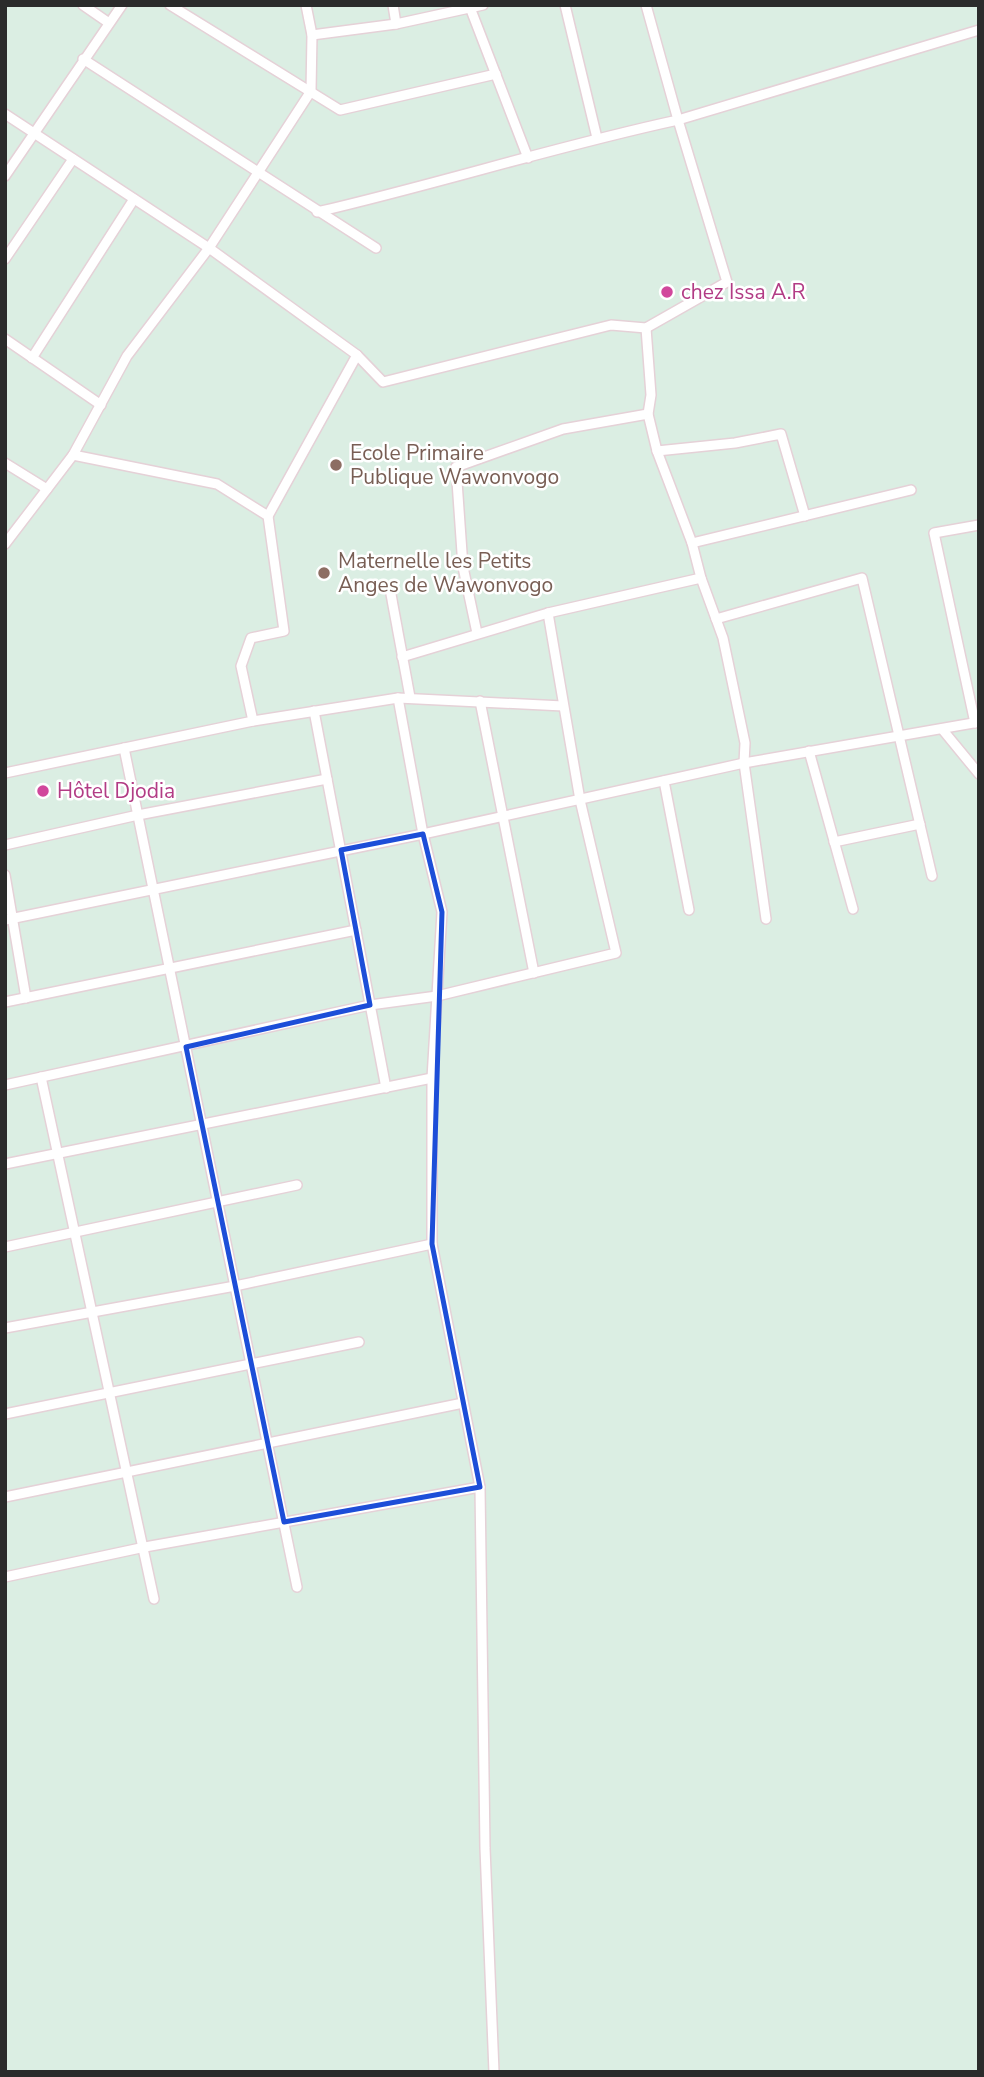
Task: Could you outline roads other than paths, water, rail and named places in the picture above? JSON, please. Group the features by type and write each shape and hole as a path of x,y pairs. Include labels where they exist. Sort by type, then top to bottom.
{"street":[{"path":"83,5 109,23"},
{"path":"5,176 122,5"},
{"path":"170,5 340,110 496,74"},
{"path":"5,544 73,455 127,356 209,248 311,91 312,35 306,5"},
{"path":"393,5 396,24"},
{"path":"312,35 396,24 471,10 483,5"},
{"path":"565,5 597,138"},
{"path":"5,114 209,248 357,355 383,382 611,325 646,328 727,282 646,5"},
{"path":"471,10 528,159"},
{"path":"317,212 528,159 597,138 678,120 979,30"},
{"path":"83,59 376,248"},
{"path":"5,259 73,159"},
{"path":"32,358 134,199"},
{"path":"646,328 651,395 648,414 657,451 692,543 716,619 745,743 744,763 766,919"},
{"path":"5,339 101,405"},
{"path":"253,721 241,666 244,657 251,638 284,631 268,516 357,355"},
{"path":"477,633 463,567 456,467 563,429 648,414"},
{"path":"657,451 735,443 781,434 805,516"},
{"path":"73,455 217,484 268,516"},
{"path":"5,463 47,489"},
{"path":"692,543 911,490"},
{"path":"9,919 505,817 744,763 977,723 934,533 979,526"},
{"path":"402,657 548,613 701,578"},
{"path":"716,619 862,578 932,876"},
{"path":"390,589 410,697"},
{"path":"5,1085 370,1005 437,996 616,953 580,800 548,613"},
{"path":"5,773 253,721 398,698 563,706"},
{"path":"398,698 423,834 442,912 432,1079 432,1244 480,1487 485,1848 494,2072"},
{"path":"480,701 534,973"},
{"path":"314,711 386,1088"},
{"path":"942,729 979,774"},
{"path":"124,748 297,1587"},
{"path":"809,751 853,909"},
{"path":"5,845 138,815 327,779"},
{"path":"664,780 689,909"},
{"path":"834,842 920,824"},
{"path":"5,875 9,919 26,998"},
{"path":"5,1002 356,930"},
{"path":"41,1077 154,1599"},
{"path":"5,1164 432,1079"},
{"path":"5,1247 297,1185"},
{"path":"5,1328 235,1286 432,1244"},
{"path":"5,1414 359,1342"},
{"path":"5,1497 267,1441 463,1403"},
{"path":"5,1577 145,1548 480,1487"}],"place":[{"name":"chez Issa A.R","path":"667,292"},
{"name":"Ecole Primaire Publique Wawonvogo","path":"336,465"},
{"name":"Maternelle les Petits Anges de Wawonvogo","path":"324,573"},
{"name":"Hôtel Djodia","path":"43,791"}]}
